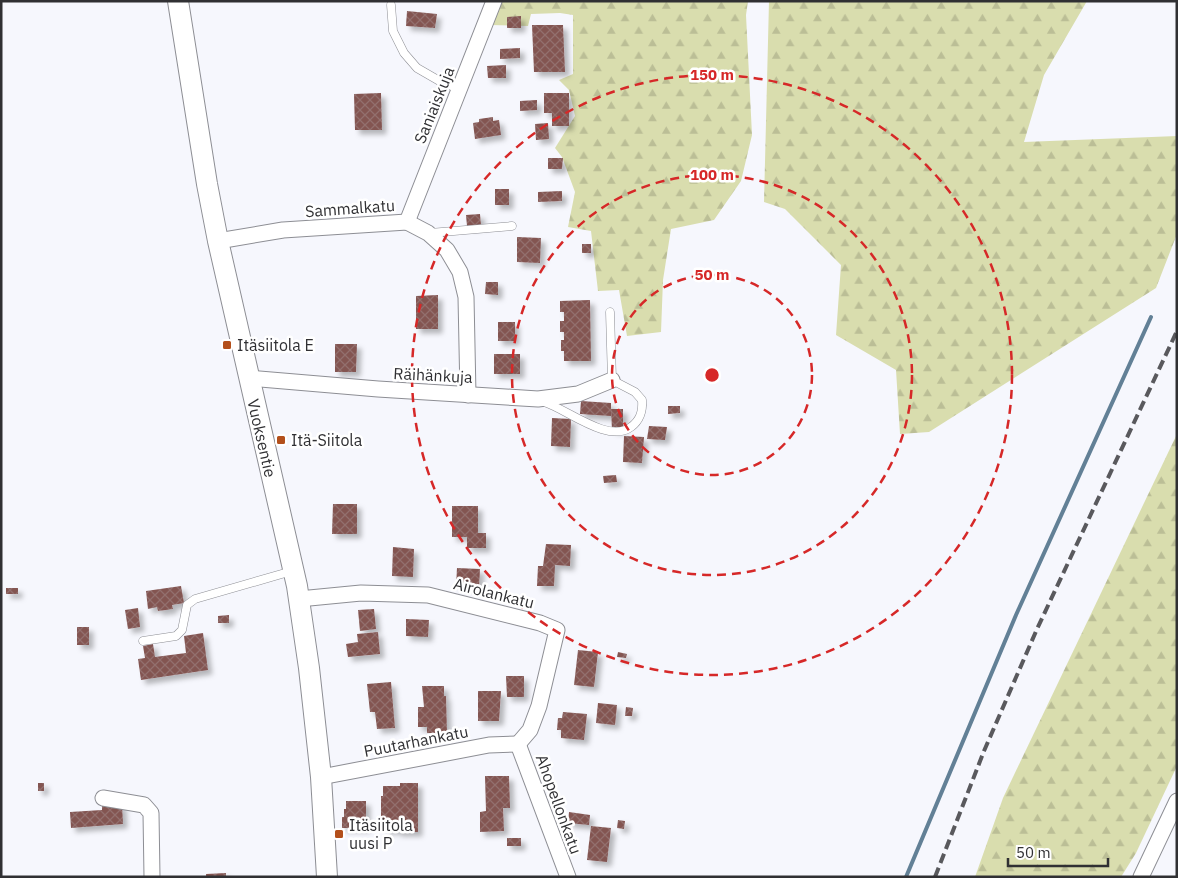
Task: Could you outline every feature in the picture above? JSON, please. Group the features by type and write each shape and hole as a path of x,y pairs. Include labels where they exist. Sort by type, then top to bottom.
{"street":[{"name":"Vuoksentie","path":"178,1 206,184 248,378 294,571 321,777 327,877"},
{"name":"Saniaiskuja","path":"407,222 494,1"},
{"name":"Sammalkatu","path":"218,241 284,230 407,222 428,233 447,250 460,272 466,297 468,395"},
{"name":"Räihänkuja","path":"248,378 538,400 578,394 612,380"},
{"name":"Airolankatu","path":"298,599 361,593 428,595 540,623 557,630 539,706 530,730 518,744"},
{"name":"Puutarhankatu","path":"321,777 489,745 518,744"},
{"name":"Ahopellonkatu","path":"518,744 568,877"},
{"path":"103,798 144,805 151,813 152,877"},
{"path":"1141,877 1177,801"}],"lane":[{"path":"391,5 393,30 404,53 417,68 443,83 460,89"},
{"path":"428,233 512,226"},
{"path":"538,400 552,404 574,415 592,427 616,433 627,430 635,424 641,416 642,400 635,392 612,380 610,312"},
{"path":"144,641 176,636 182,630 187,605 195,599 294,571"}],"green space":[{"path":"500,1 748,1 746,15 752,135 741,181 714,220 671,229 663,280 661,332 627,336 619,290 598,291 591,231 568,227 575,192 562,157 555,148 575,116 569,90 559,80 573,74 573,15 560,13 531,14 528,26 491,25"},
{"path":"769,1 1087,1 1044,75 1024,142 1177,136 1177,234 1156,288 929,432 900,434 896,370 836,335 841,265 785,209 764,202"},
{"path":"1177,434 1177,766 1136,853 1121,877 975,877 1003,798"}],"building":[{"path":"407,11 437,14 435,28 406,26"},
{"path":"521,16 521,28 507,28 507,17"},
{"path":"532,25 563,25 565,72 534,72"},
{"path":"520,48 520,58 500,59 500,49"},
{"path":"506,65 506,78 488,78 487,66"},
{"path":"381,93 382,130 355,130 354,94"},
{"path":"544,93 569,93 569,126 552,126 552,113 544,113"},
{"path":"537,100 537,110 520,111 520,101"},
{"path":"493,117 493,121 499,120 501,135 475,139 473,123 479,122 479,119"},
{"path":"548,123 549,139 536,140 535,124"},
{"path":"548,158 563,158 562,169 548,169"},
{"path":"495,189 509,189 509,205 495,205"},
{"path":"562,191 562,201 538,202 538,192"},
{"path":"480,214 481,225 467,226 466,215"},
{"path":"517,237 541,238 540,263 517,262"},
{"path":"582,244 591,244 591,253 582,253"},
{"path":"486,282 498,282 498,295 485,294"},
{"path":"438,295 438,329 416,329 416,296"},
{"path":"590,300 591,361 564,361 564,351 561,351 561,340 564,340 564,332 560,332 560,321 564,321 564,312 560,312 560,301"},
{"path":"498,322 515,322 515,341 498,341"},
{"path":"335,344 357,344 356,372 335,372"},
{"path":"494,354 520,354 520,374 494,374"},
{"path":"581,401 611,403 611,416 580,414"},
{"path":"668,406 680,406 680,413 668,414"},
{"path":"611,409 623,409 623,430 612,430"},
{"path":"552,418 571,419 570,447 551,446"},
{"path":"649,426 667,427 665,440 647,439"},
{"path":"624,436 644,437 642,463 623,462"},
{"path":"616,475 617,482 604,483 603,476"},
{"path":"333,504 357,504 357,534 332,534"},
{"path":"452,506 478,506 478,533 486,533 486,548 467,548 467,537 452,537"},
{"path":"546,544 571,545 570,566 555,565 554,586 537,586 538,566 543,566"},
{"path":"393,547 414,549 413,577 392,576"},
{"path":"457,568 480,569 479,587 456,586"},
{"path":"181,586 184,603 172,605 173,609 158,611 157,607 148,609 146,591"},
{"path":"6,588 18,588 18,594 6,594"},
{"path":"138,608 140,627 128,629 125,610"},
{"path":"374,609 376,629 360,631 358,610"},
{"path":"229,615 229,623 218,623 218,616"},
{"path":"406,619 429,620 428,637 406,636"},
{"path":"77,627 89,627 89,645 77,645"},
{"path":"378,632 380,654 348,657 346,644 358,642 357,634"},
{"path":"203,633 208,670 141,680 138,659 145,658 143,646 153,644 155,657 186,653 184,636"},
{"path":"578,650 598,652 594,687 574,685"},
{"path":"618,652 627,654 626,658 617,657"},
{"path":"506,676 524,676 524,697 507,697"},
{"path":"391,682 395,728 377,729 375,712 370,712 367,684"},
{"path":"422,686 444,686 447,733 427,733 427,727 418,727 418,707 424,707"},
{"path":"478,691 501,691 499,721 478,721"},
{"path":"598,703 617,705 615,725 596,723"},
{"path":"626,707 633,708 632,716 625,716"},
{"path":"563,712 587,714 584,740 561,738 561,730 557,730 558,718 562,718"},
{"path":"485,776 509,776 510,808 503,808 504,831 480,832 480,812 486,811"},
{"path":"38,783 44,783 44,791 38,791"},
{"path":"400,783 418,783 418,832 384,830 384,822 381,822 383,786 400,786"},
{"path":"346,801 366,801 366,828 342,828 342,817 344,817 344,809 346,809"},
{"path":"122,804 123,824 71,828 70,812 102,810 102,805"},
{"path":"569,812 590,815 589,825 568,823"},
{"path":"618,820 625,821 624,829 617,828"},
{"path":"591,826 611,828 607,862 587,860"},
{"path":"507,838 521,838 521,846 507,846"},
{"path":"226,873 226,877 206,877 206,874"}],"waterway":[{"path":"906,877 1016,615 1151,317"}],"railway":[{"path":"935,877 984,751 1037,629 1177,331"}],"place":[{"name":"Itäsiitola E","path":"227,345"},
{"name":"Itä-Siitola","path":"281,440"},
{"name":"Itäsiitola uusi P","path":"339,834"}]}
